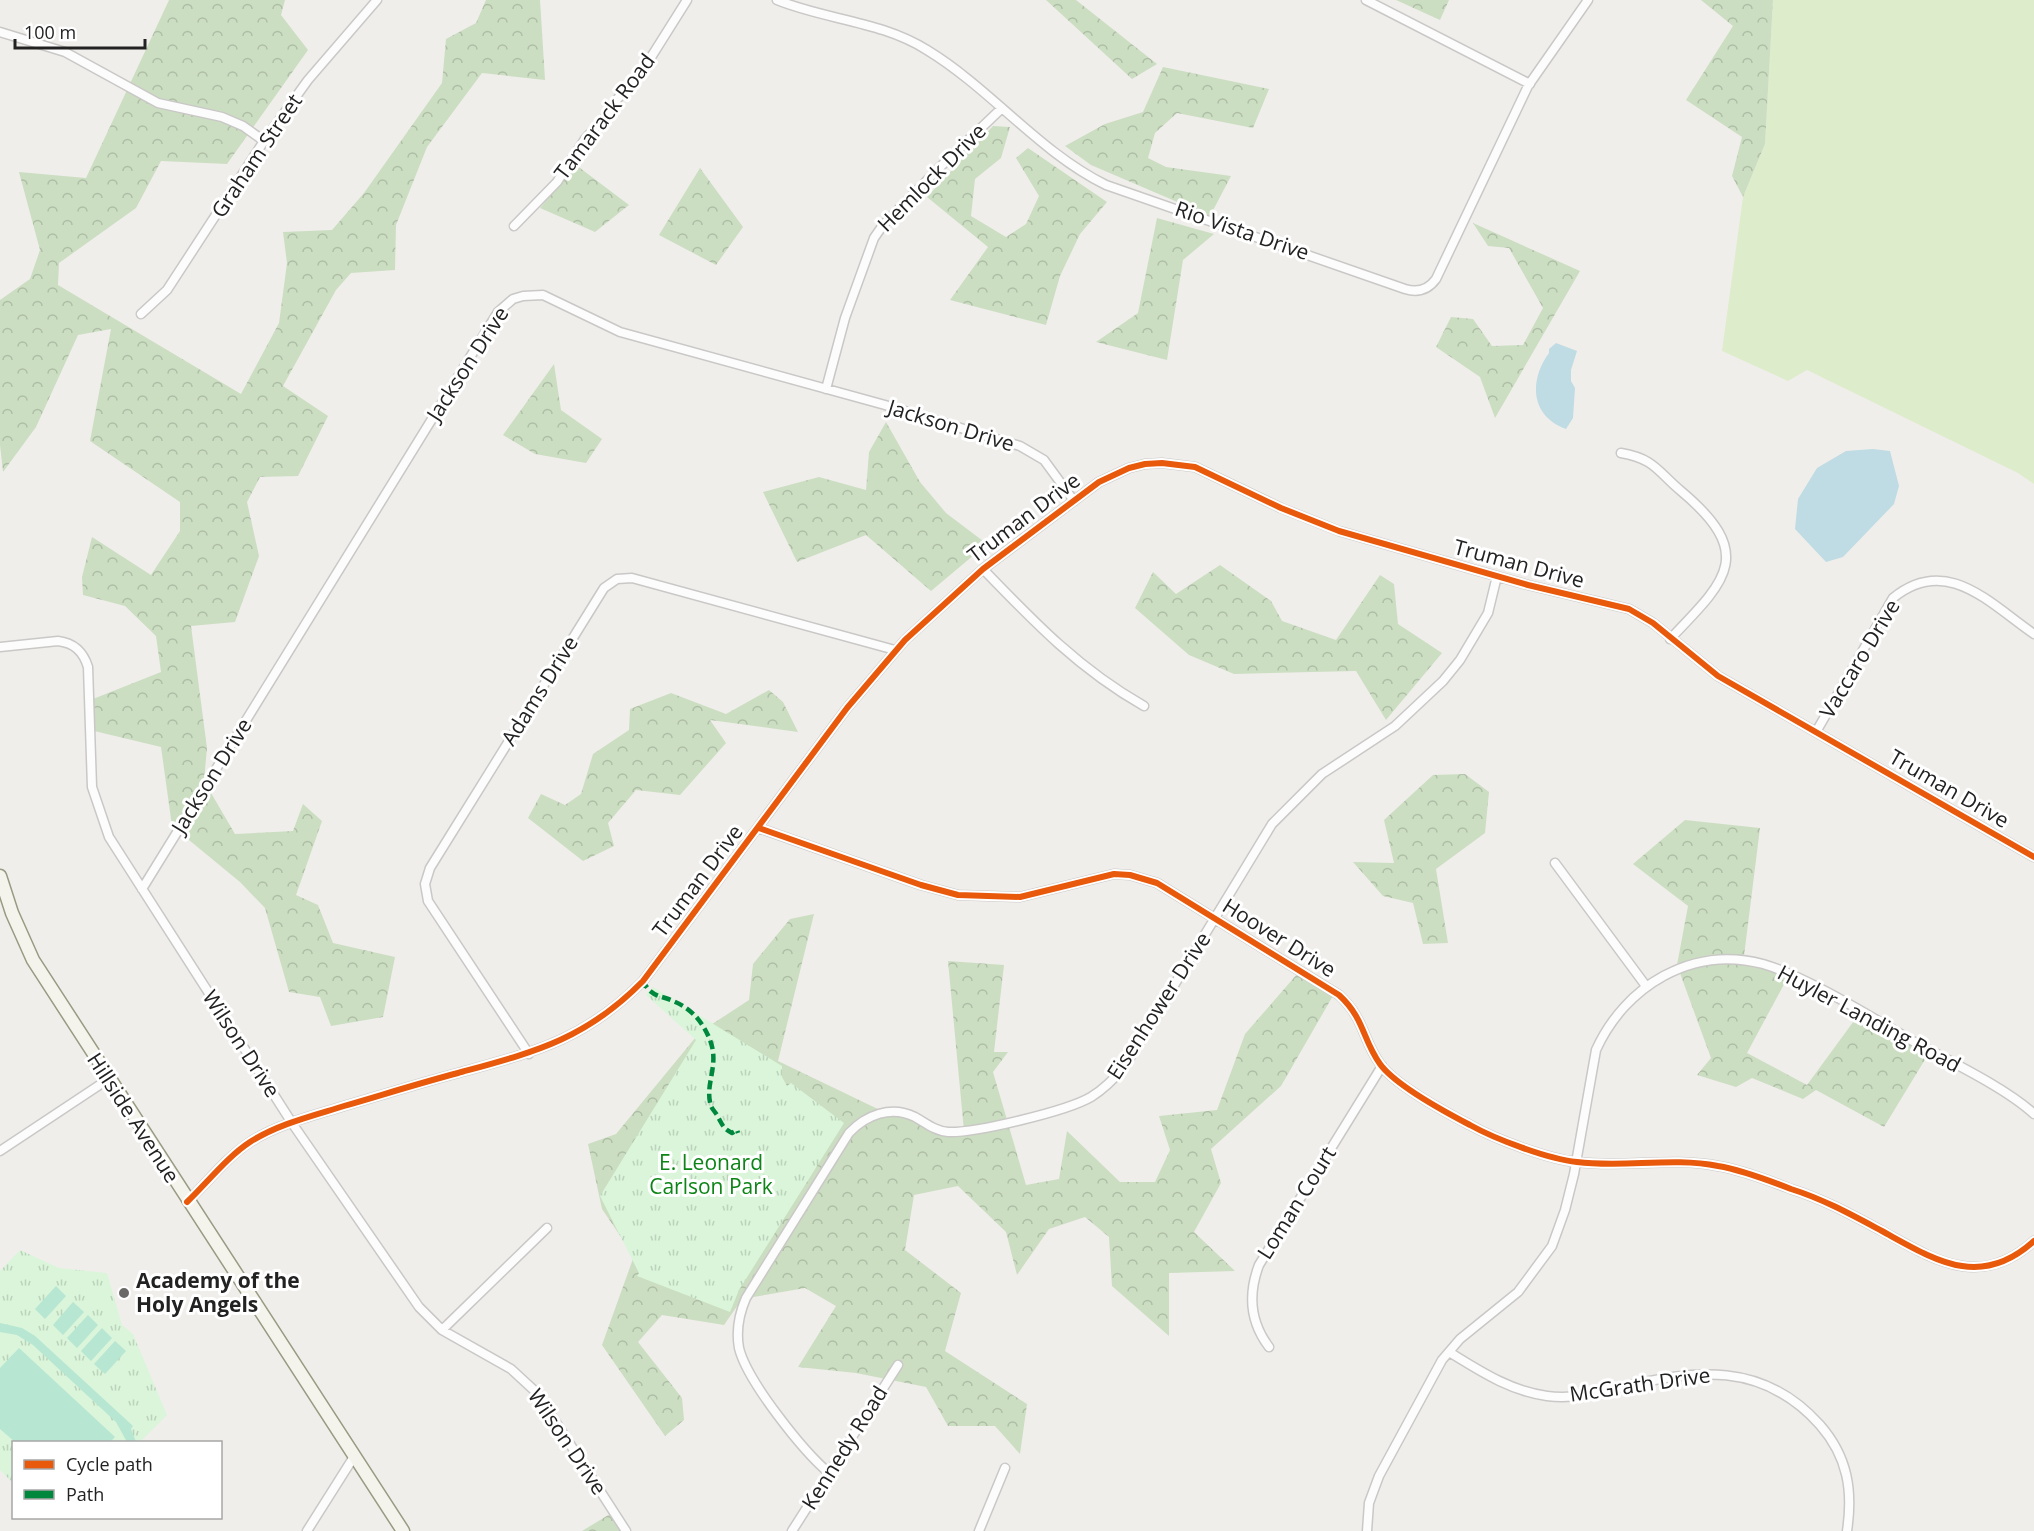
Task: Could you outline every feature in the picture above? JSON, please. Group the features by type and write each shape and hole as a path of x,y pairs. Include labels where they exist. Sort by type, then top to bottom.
{"main road":[{"name":"Hillside Avenue","path":"0,876 12,913 33,960 187,1202 403,1531"}],"street":[{"name":"Graham Street","path":"141,314 167,290 264,141 335,46 378,0"},
{"name":"Tamarack Road","path":"514,226 557,182 585,139 643,70 687,0"},
{"name":"Rio Vista Drive","path":"777,0 806,11 867,24 907,39 938,57 1077,168 1106,185 1405,289 1418,291 1425,289 1436,279 1530,84 1588,0"},
{"path":"1366,0 1530,84"},
{"path":"0,32 65,52 158,103 222,117 243,126 264,141"},
{"name":"Hemlock Drive","path":"826,389 854,287 874,238 939,168 1002,108"},
{"name":"Jackson Drive","path":"142,889 498,312 505,305 523,296 543,296 620,332 1020,446 1044,460 1074,501"},
{"path":"1621,453 1642,456 1692,499 1720,532 1726,554 1725,567 1711,597 1670,639"},
{"name":"Truman Drive","path":"187,1202 249,1143 292,1123 418,1084 529,1054 588,1027 627,997 643,981 847,708 895,650 932,613 983,569 1099,482 1129,468 1145,464 1178,464 1210,473 1309,520 1497,576 1629,609 1653,623 1718,676 2034,857"},
{"path":"983,569 1073,659 1114,689 1144,706"},
{"name":"Eisenhower Drive","path":"829,1473 797,1442 748,1370 739,1347 738,1323 746,1298 849,1133 864,1119 884,1112 905,1114 935,1129 956,1132 1063,1109 1091,1097 1115,1078 1125,1066 1215,919 1260,840 1288,805 1322,774 1395,726 1443,681 1465,652 1488,613 1497,576"},
{"name":"Adams Drive","path":"529,1054 428,901 424,884 430,868 604,588 617,579 632,578 895,650"},
{"name":"Vaccaro Drive","path":"1816,732 1893,598 1912,586 1936,580 1960,584 2034,634"},
{"name":"Wilson Drive","path":"0,647 58,641 74,646 86,659 89,675 92,787 109,837 292,1123 413,1299 442,1330 511,1369 537,1393 626,1531"},
{"name":"Hoover Drive","path":"759,828 921,885 958,895 1020,897 1058,889 1099,876 1130,875 1157,883 1338,995 1357,1016 1382,1066 1409,1088 1470,1125 1540,1152 1576,1162 1717,1166 1818,1198 1934,1260 1958,1267 1972,1268 2001,1262 2034,1240"},
{"path":"1555,863 1646,986"},
{"name":"Huyler Landing Road","path":"1367,1531 1370,1503 1379,1476 1401,1432 1449,1352 1473,1327 1518,1292 1542,1262 1559,1228 1576,1162 1596,1050 1613,1018 1646,986 1673,970 1708,961 1728,960 1761,964 1788,974 1877,1021 1974,1076 2034,1114"},
{"name":"Loman Court","path":"1269,1347 1258,1329 1251,1302 1252,1288 1259,1265 1382,1066"},
{"path":"0,1151 107,1080 118,1094"},
{"path":"442,1330 547,1228"},
{"name":"McGrath Drive","path":"1449,1352 1494,1380 1546,1396 1584,1396 1698,1373 1734,1375 1767,1386 1798,1404 1811,1416 1833,1444 1841,1460 1851,1494 1847,1531"},
{"name":"Kennedy Road","path":"792,1531 898,1365"},
{"path":"307,1531 355,1455"},
{"path":"979,1531 1005,1468"}],"green space":[{"path":"169,0 285,0 281,15 308,50 227,164 161,161 136,208 59,263 58,285 241,394 279,323 287,263 283,232 332,230 364,193 442,83 446,39 476,23 486,0 540,0 545,80 482,73 427,147 396,225 395,270 351,273 336,290 283,386 328,416 298,476 260,477 247,502 259,556 235,622 191,626 207,748 204,781 235,834 293,831 303,804 322,821 296,895 318,905 333,943 395,957 383,1017 331,1026 320,997 289,992 265,908 240,882 172,826 161,747 90,730 88,701 161,672 156,636 125,606 83,595 82,577 92,537 151,575 180,531 180,502 90,441 111,329 78,335 36,427 3,472 0,445 0,300 30,279 40,250 19,172 86,178"},
{"path":"1046,0 1076,0 1157,64 1132,79"},
{"path":"1396,0 1449,0 1440,20"},
{"path":"1701,0 1773,0 1765,144 1743,197 1732,176 1742,137 1686,100 1733,26"},
{"path":"1773,0 2034,0 2034,484 2018,473 1807,370 1788,381 1722,351 1743,197 1765,144"},
{"path":"1163,67 1269,89 1253,128 1177,113 1155,133 1148,158 1166,167 1231,176 1210,216 1091,165 1065,146 1105,124 1143,112"},
{"path":"993,126 1010,127 1001,158 975,179 971,216 1006,237 1026,224 1039,196 1016,158 1028,148 1107,202 1080,234 1060,276 1046,325 950,300 988,247 927,197"},
{"path":"576,165 629,205 595,232 540,208"},
{"path":"700,168 743,227 716,265 659,235"},
{"path":"1157,218 1214,234 1183,260 1167,360 1096,342 1138,313"},
{"path":"1473,223 1580,271 1495,418 1480,377 1436,347 1451,317 1473,319 1492,346 1523,345 1543,308 1509,248 1488,246"},
{"path":"554,364 561,410 602,439 586,463 535,454 503,435"},
{"path":"886,422 920,482 946,513 987,544 931,591 866,535 797,562 763,492 819,477 866,490 869,452"},
{"path":"1220,565 1271,601 1282,621 1336,640 1380,575 1394,584 1398,624 1442,653 1386,720 1356,671 1234,674 1189,655 1135,608 1153,572 1176,594"},
{"path":"769,690 783,702 798,732 710,720 726,743 680,795 636,790 608,823 614,846 583,861 528,818 541,794 565,805 581,794 593,754 629,730 630,709 671,693 726,714"},
{"path":"1465,774 1489,792 1485,833 1436,869 1448,943 1423,944 1413,903 1383,896 1353,862 1394,863 1384,820 1433,775"},
{"path":"1685,820 1760,828 1744,956 1789,975 1747,1053 1807,1085 1859,1014 1929,1053 1884,1127 1816,1090 1803,1099 1752,1078 1736,1087 1697,1075 1711,1058 1677,965 1688,906 1633,864"},
{"path":"814,914 778,1061 882,1111 964,1131 948,961 1004,965 994,1052 1008,1052 993,1072 1026,1185 1059,1179 1067,1131 1120,1182 1155,1182 1170,1150 1159,1116 1217,1110 1245,1034 1298,973 1334,994 1281,1086 1211,1149 1221,1183 1194,1232 1235,1271 1169,1273 1169,1336 1112,1286 1109,1237 1085,1217 1049,1229 1017,1275 1006,1232 958,1186 914,1195 905,1250 961,1293 945,1351 1027,1404 1020,1454 995,1426 948,1426 926,1387 856,1373 798,1367 836,1306 805,1288 742,1299 724,1325 662,1315 638,1342 682,1398 684,1420 665,1436 602,1345 634,1256 602,1209 588,1144 616,1134 700,1032 749,1000 753,964 790,919"},
{"name":"E. Leonard Carlson Park","path":"653,987 782,1066 782,1077 787,1086 791,1083 844,1123 739,1290 730,1312 637,1276 639,1273 600,1196 696,1040 646,995"},
{"path":"20,1250 59,1268 107,1273 122,1325 133,1334 167,1415 141,1441 12,1441 12,1482 0,1470 0,1271"},
{"path":"56,1286 66,1296 45,1319 35,1309"},
{"path":"73,1302 84,1312 63,1335 53,1325"},
{"path":"88,1315 98,1325 77,1348 67,1338"},
{"path":"0,1323 22,1328 35,1336 133,1426 131,1429 136,1441 126,1441 116,1422 33,1345 17,1335 0,1332"},
{"path":"102,1328 112,1338 91,1361 81,1351"},
{"path":"115,1341 126,1351 105,1374 94,1364"},
{"path":"19,1348 115,1437 111,1441 14,1441 0,1429 0,1368"},
{"path":"610,1514 621,1531 582,1531"}],"water":[{"path":"1556,343 1577,351 1571,370 1571,381 1575,388 1573,418 1566,429 1545,415 1536,396 1538,374 1549,349"},
{"path":"1873,449 1890,451 1899,486 1894,504 1843,557 1826,562 1795,529 1798,499 1817,468 1846,451"}],"marked path":[{"path":"639,985 646,986 655,994 685,1008 696,1016 704,1027 713,1049 709,1090 711,1106 725,1128 732,1133 737,1130 738,1133"}],"cycle path":[{"path":"187,1202 233,1155 272,1130 320,1113 535,1050 579,1030 622,1001 643,981 847,708 905,640 983,569 1099,482 1129,468 1145,464 1162,463 1195,467 1281,508 1339,531 1528,585 1629,609 1653,623 1718,676 2034,857"},
{"path":"759,828 921,885 958,895 1020,897 1114,874 1130,875 1157,883 1339,995 1354,1012 1380,1064 1397,1081 1435,1106 1507,1142 1537,1153 1577,1162 1594,1164 1683,1162 1736,1170 1814,1198 1848,1213 1921,1252 1958,1265 1976,1267 1995,1264 2014,1256 2034,1241"}],"place":[{"name":"Academy of the Holy Angels","path":"124,1293"}]}
